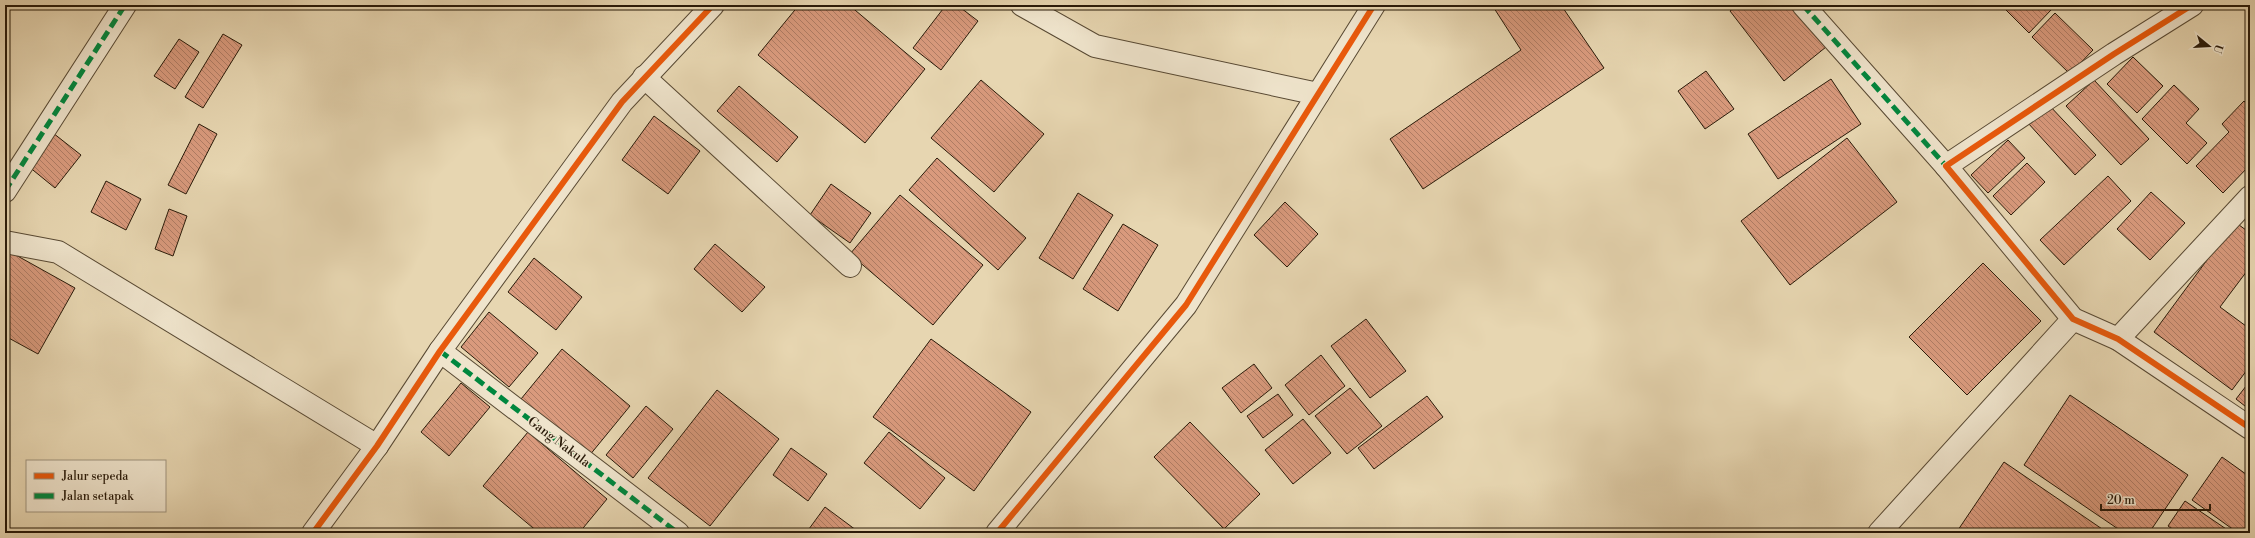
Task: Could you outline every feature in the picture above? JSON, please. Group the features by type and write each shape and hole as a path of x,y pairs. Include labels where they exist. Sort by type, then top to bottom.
{"street":[{"path":"5,191 125,5"},
{"path":"313,533 377,446 440,351 622,102 712,5"},
{"path":"1022,5 1095,46 1318,94"},
{"path":"997,533 1186,305 1374,5"},
{"path":"1803,5 1946,166 2074,319 2118,339 2250,428"},
{"path":"1946,166 2114,54 2192,5"},
{"path":"644,77 850,266"},
{"path":"2118,339 2250,197"},
{"path":"5,242 58,252 377,446"},
{"path":"1879,533 2074,319"},
{"name":"Gang Nakula","path":"440,351 678,533"}],"building":[{"path":"799,5 849,5 925,69 865,143 758,55"},
{"path":"946,5 957,5 978,21 941,70 913,48"},
{"path":"1492,5 1561,5 1604,68 1423,189 1390,139 1521,50"},
{"path":"1738,5 1793,5 1826,47 1784,81 1730,11"},
{"path":"2001,5 2046,5 2051,10 2029,33"},
{"path":"2055,13 2093,50 2070,74 2032,37"},
{"path":"223,34 242,45 203,108 185,97"},
{"path":"179,39 199,52 175,89 154,76"},
{"path":"2133,57 2163,86 2137,113 2107,84"},
{"path":"1706,71 1734,109 1705,129 1678,91"},
{"path":"1831,79 1861,124 1778,179 1748,134"},
{"path":"981,80 1044,134 994,192 931,138"},
{"path":"2094,80 2149,139 2121,165 2066,106"},
{"path":"2174,85 2199,109 2186,123 2207,143 2187,164 2142,119"},
{"path":"739,86 798,137 777,162 717,111"},
{"path":"2244,101 2250,107 2250,165 2223,193 2196,166 2229,132 2222,124"},
{"path":"2048,104 2096,155 2075,175 2028,123"},
{"path":"654,116 700,151 668,194 622,160"},
{"path":"199,124 217,134 186,194 168,185"},
{"path":"53,133 81,155 55,188 28,166"},
{"path":"1847,138 1897,202 1790,285 1741,221"},
{"path":"2008,140 2025,158 1988,193 1971,175"},
{"path":"937,158 1026,238 998,270 909,190"},
{"path":"2027,163 2045,182 2011,215 1993,196"},
{"path":"2108,176 2131,201 2064,265 2040,240"},
{"path":"106,181 141,199 126,230 91,212"},
{"path":"831,184 871,213 850,243 810,215"},
{"path":"2151,192 2185,223 2150,260 2117,229"},
{"path":"1078,193 1113,215 1073,279 1039,258"},
{"path":"900,195 983,265 933,325 850,254"},
{"path":"1285,202 1318,234 1287,267 1254,235"},
{"path":"169,209 187,216 173,256 155,249"},
{"path":"2235,222 2250,233 2250,267 2220,307 2250,329 2250,366 2232,390 2154,332"},
{"path":"1123,224 1158,245 1118,311 1083,289"},
{"path":"715,244 765,287 742,312 694,269"},
{"path":"5,249 75,288 38,354 5,336"},
{"path":"534,258 582,297 556,330 508,292"},
{"path":"1983,263 2041,321 1967,395 1909,337"},
{"path":"489,312 538,353 509,387 461,347"},
{"path":"1366,319 1406,371 1370,398 1331,346"},
{"path":"931,339 1031,412 974,491 873,417"},
{"path":"562,349 630,406 589,456 521,399"},
{"path":"1321,355 1345,386 1309,415 1285,385"},
{"path":"1254,364 1272,388 1241,413 1222,388"},
{"path":"2250,381 2250,410 2236,399"},
{"path":"461,383 490,407 449,456 421,432"},
{"path":"1350,388 1382,426 1347,454 1315,416"},
{"path":"717,390 779,439 710,526 648,478"},
{"path":"1278,394 1293,415 1263,438 1247,416"},
{"path":"2070,395 2188,475 2149,533 2124,533 2024,465"},
{"path":"1427,396 1443,417 1374,469 1358,448"},
{"path":"646,406 673,429 633,478 606,455"},
{"path":"1303,419 1331,453 1293,484 1265,450"},
{"path":"1190,422 1260,494 1224,529 1154,457"},
{"path":"528,432 607,499 579,533 539,533 483,486"},
{"path":"889,432 945,478 920,509 864,463"},
{"path":"791,448 827,474 808,501 773,475"},
{"path":"2222,457 2250,477 2250,533 2238,533 2192,500"},
{"path":"2004,462 2108,533 1963,533 1958,530"},
{"path":"2185,501 2232,533 2178,533 2168,526"},
{"path":"825,507 860,533 806,533"}],"marked path":[{"path":"5,191 125,5"},
{"path":"1803,5 1946,166"},
{"path":"440,351 678,533"}],"cycle path":[{"path":"313,533 377,446 440,351 622,102 713,5"},
{"path":"997,533 1186,305 1374,5"},
{"path":"2192,5 2114,54 1946,166 2073,319 2118,339 2250,428"}]}
